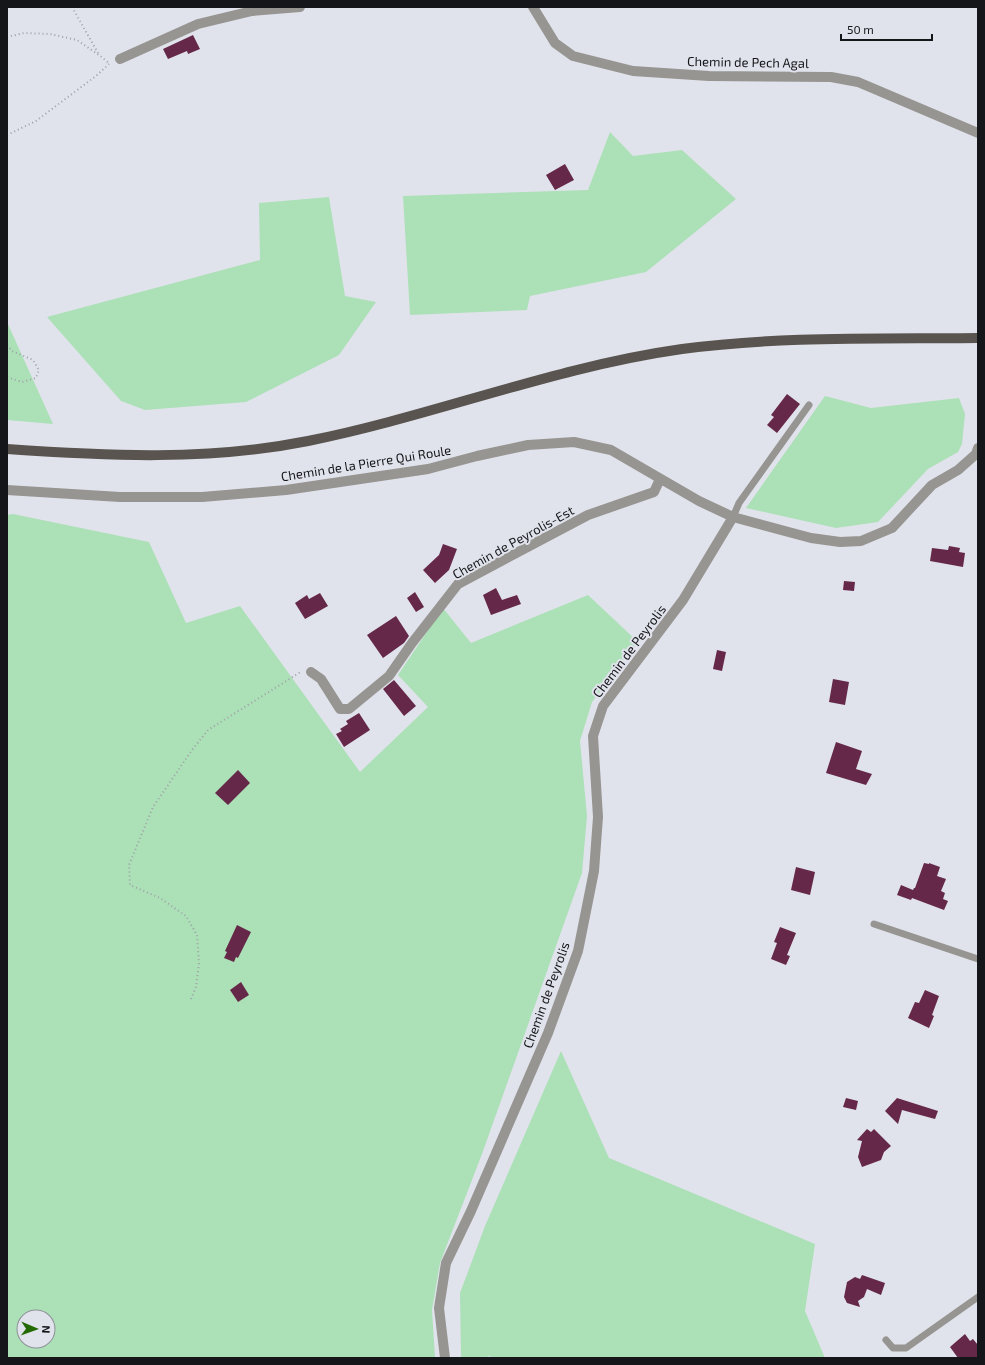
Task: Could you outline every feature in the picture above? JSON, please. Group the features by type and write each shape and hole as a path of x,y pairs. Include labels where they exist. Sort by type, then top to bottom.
{"main road":[{"path":"7,449 83,454 171,456 232,452 305,442 369,427 564,374 609,363 681,349 755,342 834,339 978,338"}],"street":[{"path":"120,59 198,24 252,11 300,7"},
{"name":"Chemin de Pech Agal","path":"533,7 555,43 573,56 633,72 709,76 831,76 858,82 978,133"},
{"name":"Chemin de la Pierre Qui Roule","path":"7,490 135,497 202,497 286,490 428,469 528,445 574,442 610,450 698,501 733,517"},
{"path":"733,517 811,538 840,542 861,541 892,528 932,485 958,470 977,452"},
{"name":"Chemin de Peyrolis-Est","path":"312,672 321,679 340,709 349,709 389,676 412,643 458,584 588,515 654,492 660,479"},
{"name":"Chemin de Peyrolis","path":"445,1358 439,1308 446,1263 471,1211 548,1033 578,951 594,871 598,817 593,736 603,706 683,600 733,517"}],"lane":[{"path":"733,517 739,503 809,405"},
{"path":"874,924 978,959"},
{"path":"886,1340 893,1348 906,1348 978,1297"}],"path":[{"path":"72,7 99,55"},
{"path":"7,37 24,33 50,34 77,40 109,64"},
{"path":"7,135 36,121 96,76 109,64 120,59"},
{"path":"7,345 12,351 33,360 39,370 36,378 22,382 7,377"},
{"path":"190,999 196,987 198,963 197,935 186,916 160,898 130,885 129,865 153,807 192,750 208,730 262,695 299,674 312,672"}],"green space":[{"path":"610,132 633,156 682,150 736,199 646,272 530,296 527,310 410,315 403,196 588,190"},
{"path":"329,197 345,296 376,302 339,355 246,402 145,410 121,401 47,317 260,260 259,203"},
{"path":"7,322 53,424 7,420"},
{"path":"825,396 871,408 959,398 965,414 962,444 958,452 928,469 878,522 836,528 746,508"},
{"path":"13,514 149,542 186,623 240,606 360,772 428,707 398,675 443,608 471,643 588,595 638,642 592,702 580,741 587,816 582,873 482,1154 440,1263 432,1310 435,1358 7,1358 7,515"},
{"path":"561,1051 609,1158 815,1244 805,1311 825,1358 491,1358 489,1356 485,1358 461,1358 460,1293 485,1226"}],"building":[{"path":"193,35 200,49 188,54 187,51 168,59 163,49"},
{"path":"565,164 574,180 555,190 546,175"},
{"path":"787,394 800,404 777,433 767,425 774,417 771,415"},
{"path":"443,544 457,549 449,570 435,583 423,570 439,555"},
{"path":"949,546 960,548 959,552 965,553 963,567 930,561 932,548 948,550"},
{"path":"844,581 855,582 854,591 843,590"},
{"path":"496,588 502,600 517,595 521,604 491,615 483,595"},
{"path":"415,592 424,607 416,612 407,598"},
{"path":"320,593 328,606 305,619 295,603 307,595 309,599"},
{"path":"396,616 409,636 404,643 383,658 367,635"},
{"path":"717,650 726,652 722,671 713,669"},
{"path":"833,679 849,682 845,705 829,702"},
{"path":"394,680 416,706 404,716 383,689"},
{"path":"359,713 370,730 344,747 336,734 342,731 340,729 348,724 346,721"},
{"path":"836,742 862,751 856,769 872,774 866,785 826,773"},
{"path":"238,770 250,783 228,805 215,793"},
{"path":"924,863 929,863 940,867 937,876 946,879 941,891 945,893 943,899 948,901 944,910 912,898 911,900 897,895 901,885 913,890 915,888"},
{"path":"796,867 815,872 810,895 791,890"},
{"path":"237,925 251,932 238,958 236,957 234,962 224,958 227,952 225,951"},
{"path":"780,927 796,933 787,955 790,956 786,965 771,959 777,943 774,942"},
{"path":"241,982 249,995 238,1002 230,990"},
{"path":"925,990 939,996 929,1028 908,1018 915,1002 919,1003"},
{"path":"846,1098 858,1101 856,1110 843,1107"},
{"path":"897,1098 938,1111 935,1119 902,1110 898,1124 885,1111"},
{"path":"867,1129 871,1132 874,1129 891,1146 884,1152 881,1160 862,1167 858,1157 862,1141 857,1140"},
{"path":"862,1275 885,1283 881,1295 867,1289 864,1297 858,1301 860,1307 847,1303 844,1297 847,1282 855,1277 860,1279"},
{"path":"965,1334 970,1341 973,1339 978,1345 978,1358 958,1358 950,1347"}]}
